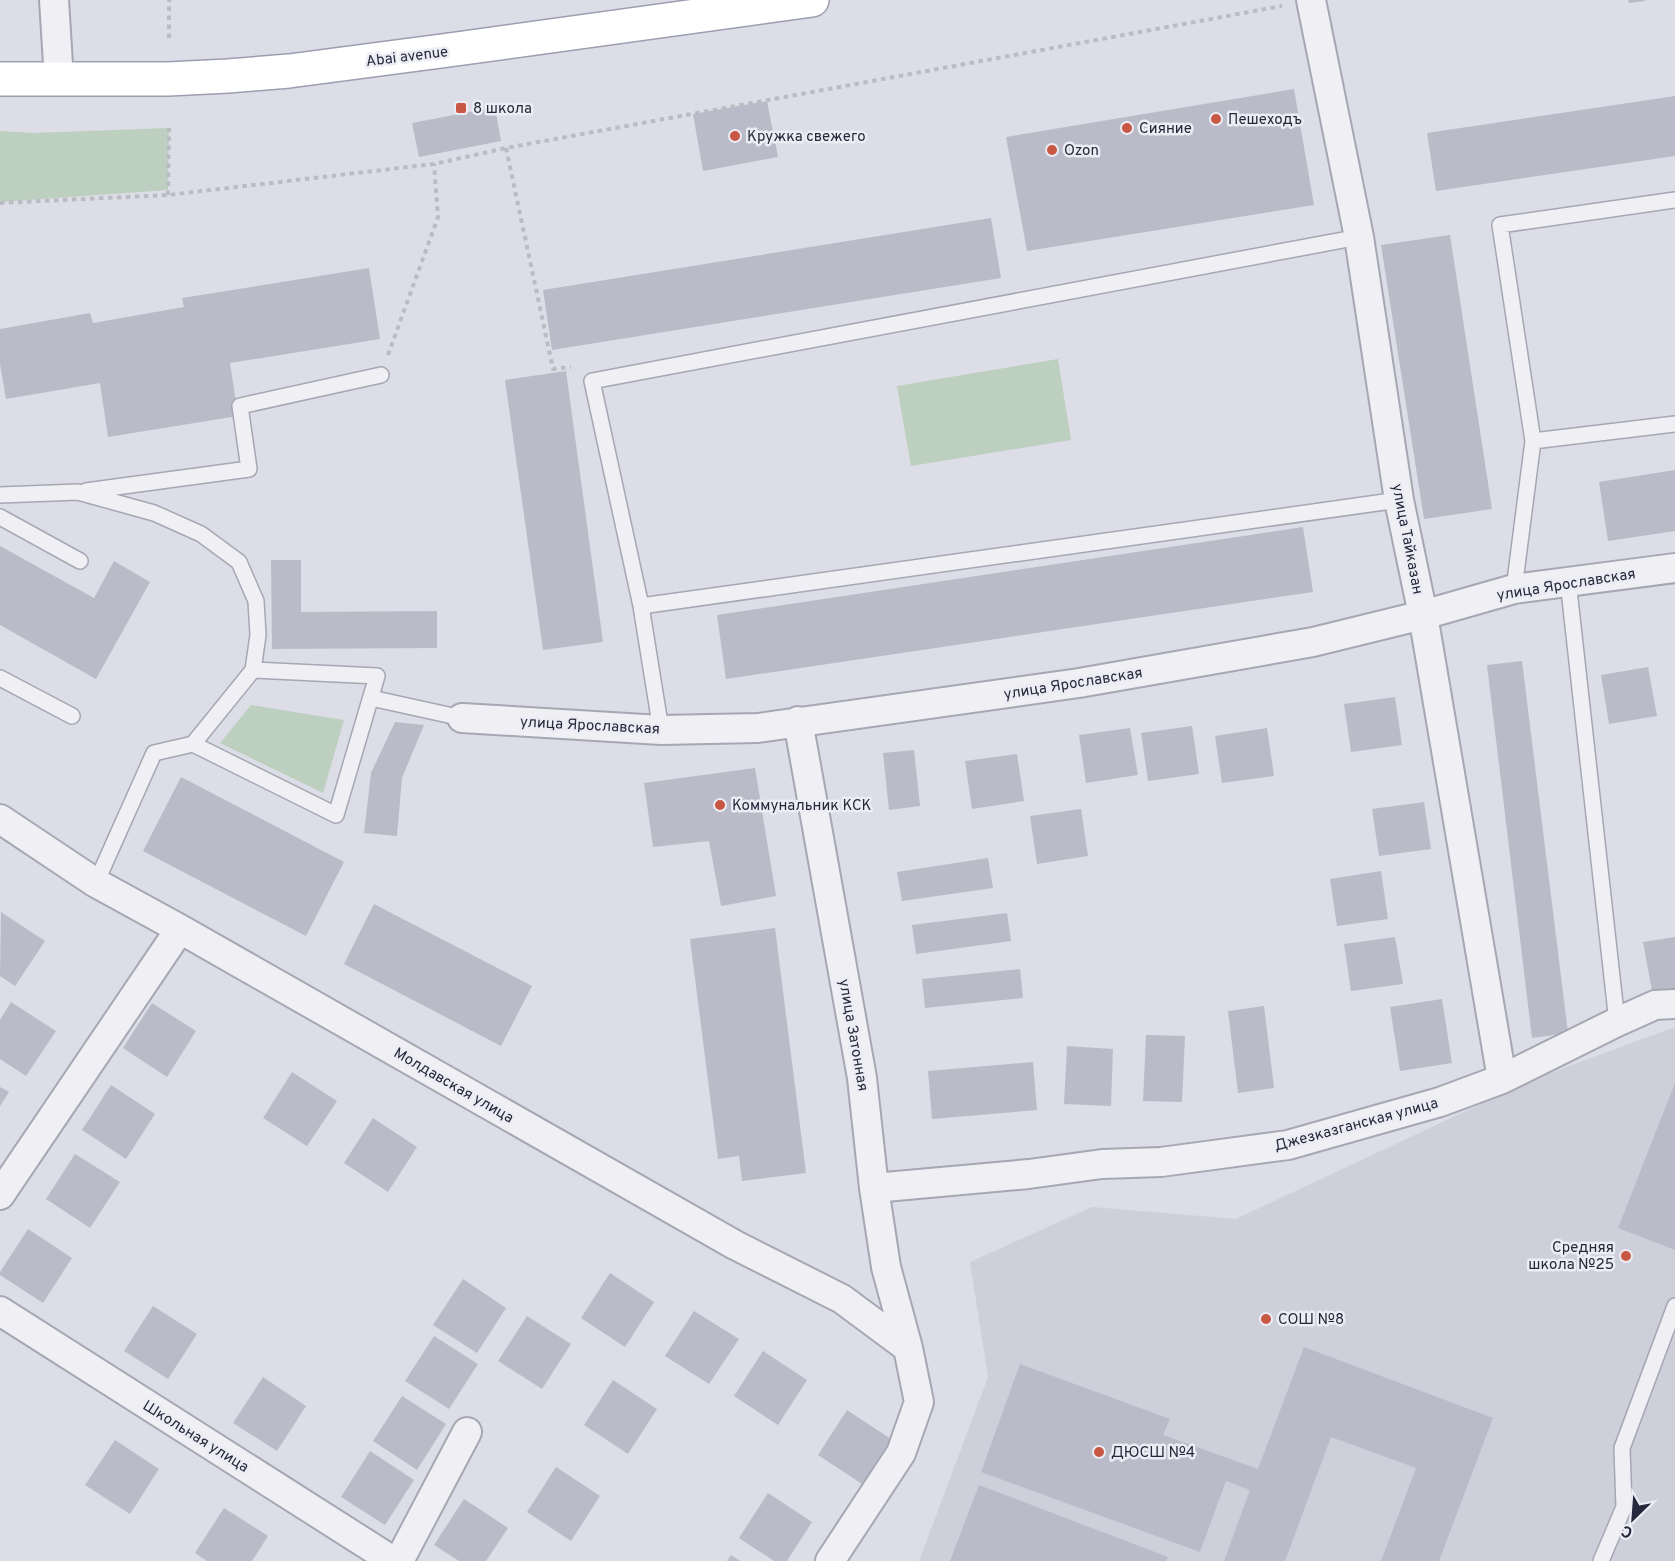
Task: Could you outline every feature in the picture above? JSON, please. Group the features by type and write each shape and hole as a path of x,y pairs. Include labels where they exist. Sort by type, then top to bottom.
{"main road":[{"name":"Abai avenue","path":"0,79 168,79 268,73 449,50 705,7 812,0"}],"street":[{"path":"54,0 59,80"},
{"name":"улица Тайказан","path":"1311,0 1359,237 1399,500 1422,615 1502,1079"},
{"name":"улица Ярославская","path":"462,718 661,730 758,728 1079,683 1313,642 1514,589 1675,568"},
{"name":"улица Затонная","path":"798,721 862,1078 874,1188 886,1268 908,1348"},
{"name":"Молдавская улица","path":"0,819 96,884 180,929 735,1245 842,1299 908,1348"},
{"path":"0,1195 180,929"},
{"name":"Джезказганская улица","path":"874,1188 1102,1164 1161,1161 1288,1145 1440,1102 1502,1079 1655,1005 1675,1004"},
{"name":"Школьная улица","path":"0,1311 393,1561"},
{"path":"838,1559 901,1453 920,1402 908,1348"},
{"path":"399,1561 467,1432"}],"lane":[{"path":"1514,589 1533,441 1500,225 1675,200"},
{"path":"661,730 641,606 592,381 1359,237"},
{"path":"0,495 78,492 249,469 240,406 381,375"},
{"path":"1533,441 1675,424"},
{"path":"78,492 154,513 201,534 239,562 256,601 258,635 253,670 193,744 154,753 96,884"},
{"path":"641,606 1399,500"},
{"path":"0,517 80,561"},
{"path":"1568,581 1617,1022"},
{"path":"193,744 336,815 378,676 253,670"},
{"path":"0,678 72,716"},
{"path":"371,698 462,718"},
{"path":"1601,1561 1624,1507 1622,1448 1675,1306"}],"path":[{"path":"169,0 169,38"},
{"path":"0,203 168,195 434,164 506,147 1311,0"},
{"path":"168,195 169,128"},
{"path":"506,147 553,369 571,366 592,381"},
{"path":"381,375 438,217 434,164"}],"shaded area":[{"name":"СОШ №8","path":"1675,1027 1675,1561 919,1561 988,1377 970,1262 1092,1207 1236,1219 1534,1079"}],"green space":[{"path":"169,128 168,190 0,202 0,131 33,133"},
{"path":"1058,359 1071,440 911,466 897,386"},
{"path":"251,705 344,720 323,793 220,743"}],"building":[{"path":"1628,0 1645,0 1645,1 1629,3"},
{"path":"1294,89 1314,205 1027,251 1006,137"},
{"path":"1675,96 1675,156 1436,191 1427,133"},
{"name":"Кружка свежего","path":"767,101 778,157 703,171 693,114"},
{"path":"495,107 501,141 419,157 412,123"},
{"path":"991,218 1001,278 552,350 543,290"},
{"path":"1450,235 1492,509 1424,519 1381,245"},
{"path":"369,268 380,339 230,363 238,416 108,437 100,383 6,399 0,364 0,329 90,313 93,323 184,307 182,298"},
{"path":"566,371 603,642 543,650 505,380"},
{"path":"1675,470 1675,531 1608,541 1599,482"},
{"path":"1303,527 1313,592 726,679 717,615"},
{"path":"0,546 94,598 114,561 150,582 96,679 0,625"},
{"path":"271,560 301,560 301,612 437,611 437,648 272,649"},
{"path":"1522,661 1568,1033 1532,1038 1487,665"},
{"path":"1648,667 1657,716 1609,724 1601,675"},
{"path":"1395,697 1402,745 1351,752 1344,704"},
{"path":"395,722 424,725 402,778 397,836 364,833 371,773"},
{"path":"1192,726 1199,774 1148,781 1141,733"},
{"path":"1130,728 1138,775 1086,783 1079,735"},
{"path":"1267,728 1274,776 1222,783 1215,736"},
{"path":"914,750 920,806 889,810 883,753"},
{"path":"1017,754 1024,801 972,809 965,761"},
{"path":"755,768 776,896 721,906 709,841 653,847 644,783"},
{"path":"181,777 344,862 306,936 143,851"},
{"path":"1424,802 1431,849 1379,856 1372,809"},
{"path":"1081,809 1088,856 1037,864 1030,816"},
{"path":"988,858 993,888 902,901 897,872"},
{"path":"1381,871 1388,919 1337,926 1330,879"},
{"path":"374,904 532,986 501,1046 344,964"},
{"path":"1,912 45,941 15,986 0,976"},
{"path":"1007,913 1011,941 916,954 912,925"},
{"path":"775,928 806,1173 742,1181 739,1156 718,1159 690,939"},
{"path":"1395,937 1403,984 1351,991 1344,944"},
{"path":"1675,937 1675,988 1652,991 1643,942"},
{"path":"1020,969 1023,998 925,1008 922,979"},
{"path":"1442,999 1452,1063 1400,1071 1390,1007"},
{"path":"11,1002 56,1031 26,1076 0,1059 0,1020"},
{"path":"152,1003 196,1031 167,1077 123,1048"},
{"path":"1264,1006 1274,1088 1238,1093 1228,1011"},
{"path":"1146,1035 1185,1036 1182,1102 1143,1101"},
{"path":"1067,1046 1113,1049 1111,1106 1064,1104"},
{"path":"1033,1062 1037,1110 932,1119 928,1071"},
{"path":"292,1072 337,1101 307,1146 263,1118"},
{"path":"1675,1083 1675,1250 1618,1228"},
{"path":"111,1085 155,1114 126,1159 82,1130"},
{"path":"0,1087 9,1092 0,1106"},
{"path":"373,1118 417,1147 388,1192 344,1163"},
{"path":"75,1154 120,1182 90,1228 46,1199"},
{"path":"28,1229 72,1258 43,1303 0,1275"},
{"path":"610,1273 654,1302 625,1347 581,1318"},
{"path":"463,1279 506,1308 477,1353 433,1325"},
{"path":"153,1306 197,1334 168,1379 124,1351"},
{"path":"694,1311 739,1339 709,1384 665,1356"},
{"path":"527,1316 571,1344 542,1389 498,1361"},
{"path":"434,1336 478,1364 449,1409 405,1381"},
{"path":"1304,1347 1493,1418 1439,1561 1381,1561 1416,1468 1331,1437 1285,1561 1224,1561 1250,1490 1226,1481 1200,1552 981,1472 1020,1364 1170,1419 1163,1435 1258,1469"},
{"path":"763,1351 807,1380 778,1425 734,1396"},
{"path":"263,1377 306,1406 277,1451 233,1423"},
{"path":"613,1380 657,1409 628,1454 584,1425"},
{"path":"402,1396 446,1424 417,1470 373,1441"},
{"path":"847,1410 891,1439 862,1484 818,1455"},
{"path":"115,1440 159,1469 130,1514 85,1485"},
{"path":"370,1451 414,1480 385,1525 341,1497"},
{"path":"556,1467 600,1496 571,1541 527,1512"},
{"path":"979,1485 1168,1557 1166,1561 950,1561"},
{"path":"768,1493 812,1522 787,1561 774,1561 739,1538"},
{"path":"464,1499 508,1528 486,1561 459,1561 434,1545"},
{"path":"224,1508 268,1536 252,1561 207,1561 195,1553"},
{"path":"731,1555 740,1561 727,1561"}],"place":[{"name":"8 школа","path":"461,108"},
{"name":"Пешеходъ","path":"1216,119"},
{"name":"Сияние","path":"1127,128"},
{"name":"Кружка свежего","path":"735,136"},
{"name":"Ozon","path":"1052,150"},
{"name":"Коммунальник КСК","path":"720,805"},
{"name":"Средняя школа №25","path":"1626,1256"},
{"name":"СОШ №8","path":"1266,1319"},
{"name":"ДЮСШ №4","path":"1099,1452"}]}
